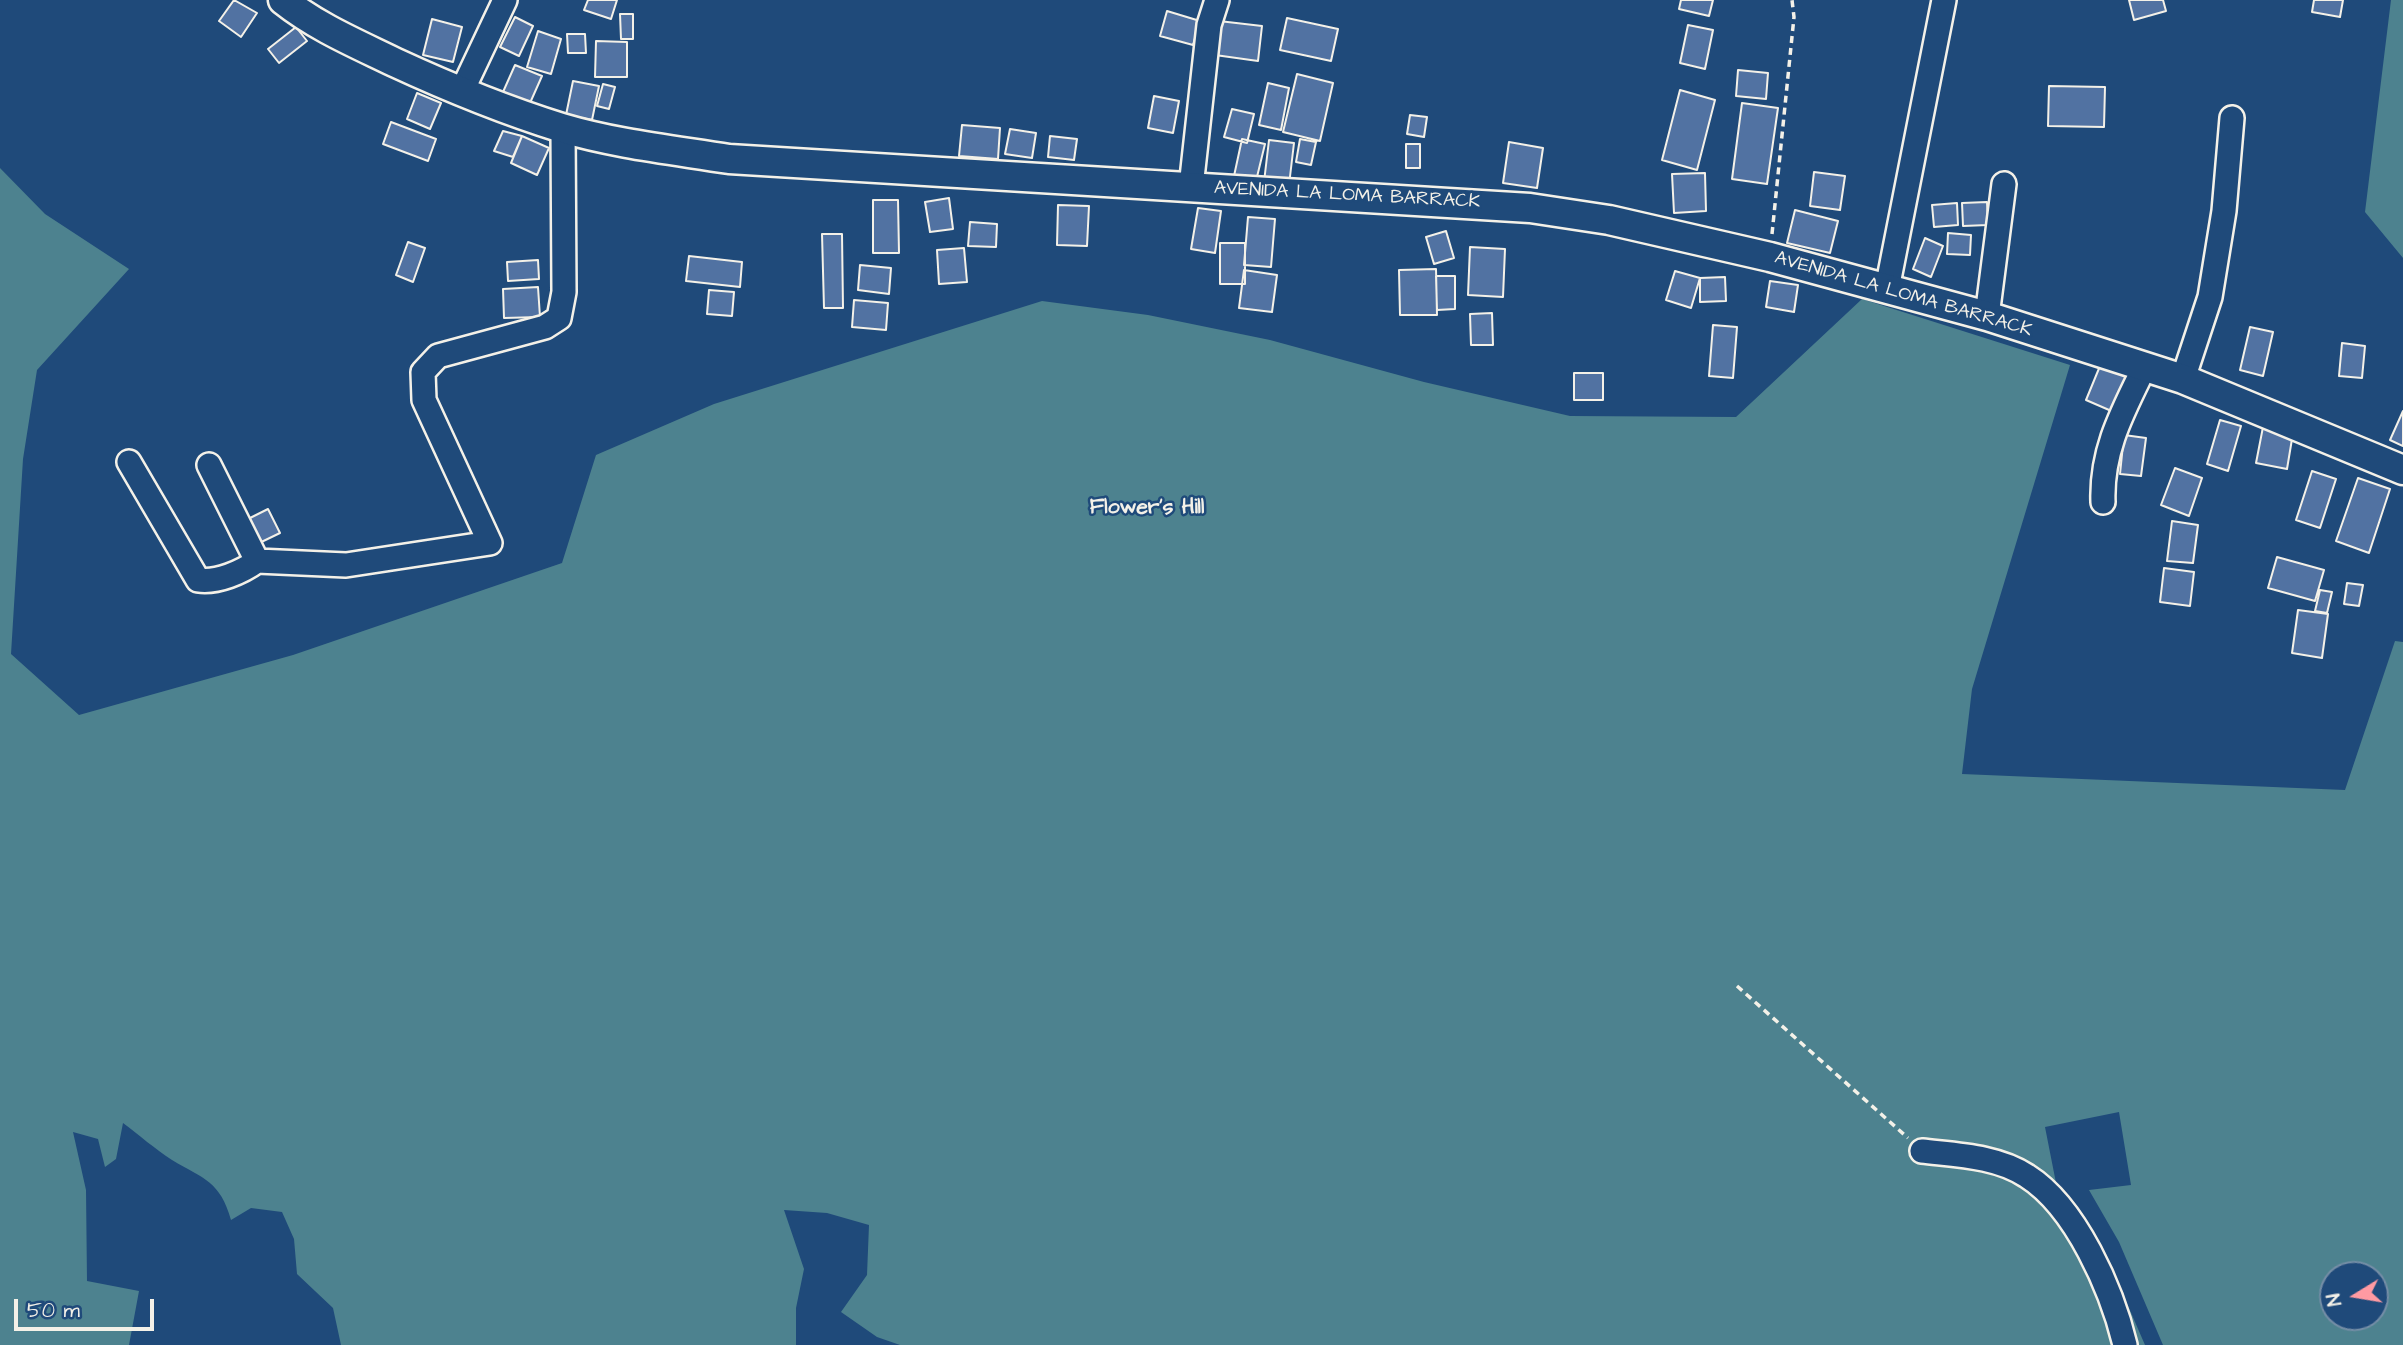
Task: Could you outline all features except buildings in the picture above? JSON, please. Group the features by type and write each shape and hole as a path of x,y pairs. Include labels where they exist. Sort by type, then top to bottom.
{"main road":[{"name":"AVENIDA LA LOMA BARRACK","path":"283,0 308,20 332,33 461,93 563,128 638,145 729,159 1530,208 1609,220 1770,257 1987,316 2146,366 2403,470"}],"street":[{"path":"461,93 505,0"},
{"path":"1191,187 1209,25 1217,0"},
{"path":"1887,289 1944,0"},
{"path":"2183,379 2210,297 2224,211 2232,118"},
{"path":"128,462 198,580 206,582 246,569 257,561 346,565 490,543 425,400 423,372 438,356 545,327 559,318 565,292 563,128"},
{"path":"1987,316 2004,184"},
{"path":"2103,502 2102,474 2107,452 2116,427 2146,366"},
{"path":"209,465 257,561"},
{"path":"1923,1151 1976,1158 2003,1165 2026,1175 2045,1191 2089,1249 2125,1345"}],"path":[{"path":"1770,257 1794,17 1792,0"},
{"path":"1737,986 1923,1151"}],"green space":[{"path":"2391,0 2403,0 2403,258 2365,212"},
{"path":"0,168 45,214 129,269 37,370 23,459 11,654 79,715 293,655 562,563 596,455 714,404 1042,301 1148,315 1270,340 1424,382 1570,416 1736,417 1862,299 2070,365 1972,689 1962,774 2345,790 2395,641 2403,642 2403,1345 2163,1345 2119,1242 2089,1190 2131,1185 2119,1112 2045,1127 2057,1188 2109,1262 2145,1345 900,1345 877,1337 841,1312 867,1275 869,1225 827,1213 784,1210 804,1269 796,1308 796,1345 341,1345 333,1308 297,1274 294,1239 282,1212 251,1208 231,1220 222,1197 209,1182 166,1156 123,1123 116,1159 105,1167 98,1139 73,1132 86,1190 87,1281 139,1291 129,1345 0,1345"}],"district":[{"name":"Flower's Hill","path":"1147,509"}]}
